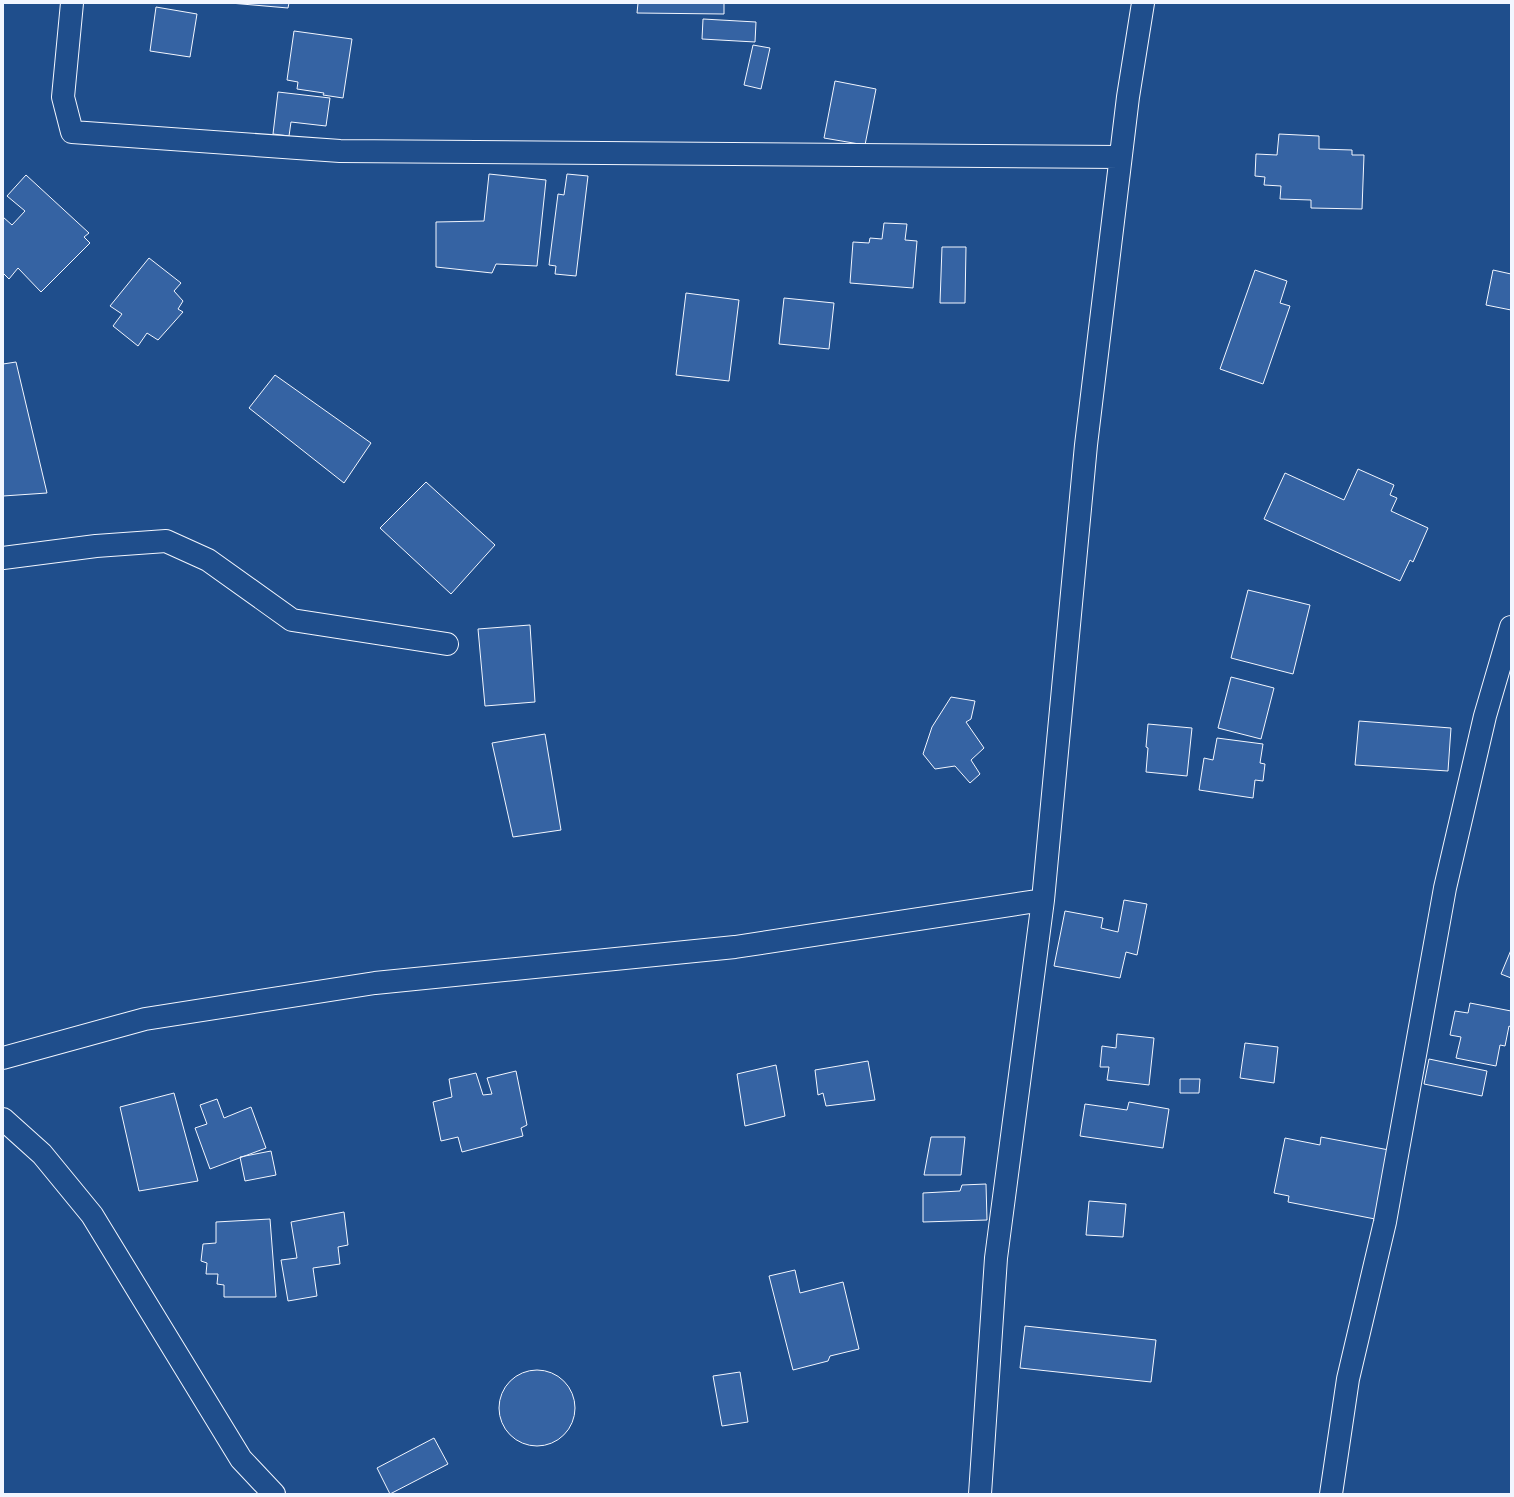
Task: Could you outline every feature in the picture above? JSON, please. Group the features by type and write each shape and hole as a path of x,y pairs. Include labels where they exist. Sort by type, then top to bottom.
{"street":[{"path":"72,3 64,97 72,132 340,151 1120,157"},
{"path":"980,1494 996,1258 1043,900 1086,445 1120,157 1128,97 1144,3"},
{"path":"3,558 96,546 166,541 208,560 292,620 447,644"},
{"path":"1331,1494 1348,1379 1385,1222 1445,888 1485,716 1511,626"},
{"path":"3,1058 145,1019 375,983 735,947 1043,900"},
{"path":"3,1119 42,1154 92,1214 241,1459 274,1494"}],"building":[{"path":"230,3 289,3 288,8"},
{"path":"638,3 724,3 724,14 637,13"},
{"path":"156,7 197,14 190,57 150,51"},
{"path":"703,19 756,22 755,42 702,39"},
{"path":"294,31 352,39 343,98 323,95 324,93 297,89 298,82 287,80"},
{"path":"753,45 770,48 761,89 744,85"},
{"path":"835,81 876,89 865,145 824,138"},
{"path":"278,92 330,98 326,126 291,122 289,136 273,134"},
{"path":"1279,134 1319,136 1319,149 1352,150 1352,155 1364,155 1362,209 1311,208 1311,200 1280,199 1281,186 1264,185 1265,177 1255,176 1256,154 1277,155"},
{"path":"489,174 546,180 537,266 496,264 492,273 436,267 436,222 484,221"},
{"path":"567,174 588,176 576,276 555,274 556,266 549,265 558,194 564,195"},
{"path":"26,175 89,233 84,237 90,243 41,292 18,268 9,279 3,273 3,217 12,225 25,211 7,196"},
{"path":"884,223 907,224 905,240 917,241 913,288 850,283 853,242 869,243 870,238 882,239"},
{"path":"942,247 966,247 965,303 940,303"},
{"path":"149,258 181,283 174,291 183,301 178,309 183,312 158,340 147,333 138,346 113,326 122,314 110,306"},
{"path":"1255,270 1287,281 1280,303 1290,306 1263,384 1220,369"},
{"path":"1493,270 1511,274 1511,310 1486,305"},
{"path":"686,293 739,300 729,381 676,375"},
{"path":"784,298 834,303 829,349 779,344"},
{"path":"16,362 47,493 3,496 3,364"},
{"path":"275,375 371,443 344,483 249,408"},
{"path":"1358,469 1394,485 1390,495 1397,498 1391,511 1428,528 1413,562 1410,560 1400,581 1264,519 1285,473 1344,500"},
{"path":"426,482 495,545 451,594 380,528"},
{"path":"1248,590 1310,605 1293,674 1231,658"},
{"path":"530,625 535,702 485,706 478,629"},
{"path":"1231,677 1274,688 1261,739 1218,728"},
{"path":"951,697 975,701 971,719 966,722 984,748 971,760 980,774 970,783 955,766 935,769 923,754 932,727"},
{"path":"1359,721 1451,728 1448,771 1355,765"},
{"path":"1148,724 1192,728 1187,776 1146,772"},
{"path":"545,734 561,830 513,837 492,743"},
{"path":"1217,738 1263,744 1260,763 1265,764 1263,781 1255,780 1253,798 1199,790 1204,758 1213,760"},
{"path":"1124,900 1147,904 1137,955 1126,952 1120,978 1054,966 1065,911 1103,918 1101,928 1118,932"},
{"path":"1511,950 1511,978 1501,974"},
{"path":"1470,1003 1511,1011 1511,1027 1509,1026 1505,1046 1500,1045 1496,1066 1456,1058 1461,1037 1450,1035 1455,1011 1468,1013"},
{"path":"1117,1034 1154,1038 1149,1085 1107,1080 1109,1067 1100,1067 1102,1046 1116,1048"},
{"path":"1245,1043 1278,1047 1274,1083 1240,1078"},
{"path":"1429,1059 1487,1071 1482,1096 1424,1084"},
{"path":"868,1061 875,1100 826,1106 823,1093 818,1095 815,1070"},
{"path":"776,1065 785,1116 745,1126 737,1074"},
{"path":"516,1071 527,1125 521,1128 523,1136 462,1152 458,1137 441,1141 433,1102 452,1097 449,1079 476,1073 483,1095 492,1094 487,1078"},
{"path":"1180,1079 1200,1079 1199,1093 1180,1093"},
{"path":"174,1093 198,1181 139,1191 120,1107"},
{"path":"217,1099 224,1118 251,1107 266,1148 210,1169 195,1128 207,1124 200,1105"},
{"path":"1129,1102 1169,1109 1163,1148 1080,1136 1085,1104 1127,1110"},
{"path":"931,1137 965,1137 961,1175 924,1175"},
{"path":"1321,1137 1389,1150 1375,1219 1288,1202 1289,1196 1274,1193 1285,1138 1320,1145"},
{"path":"271,1151 276,1175 245,1181 240,1157"},
{"path":"986,1184 987,1220 923,1222 923,1193 960,1191 962,1185"},
{"path":"1089,1201 1126,1204 1123,1237 1086,1235"},
{"path":"344,1212 348,1245 338,1247 340,1264 313,1268 317,1296 288,1301 281,1260 297,1258 291,1222"},
{"path":"270,1219 276,1297 224,1297 224,1285 217,1284 218,1274 206,1274 207,1263 201,1261 203,1244 216,1243 216,1222"},
{"path":"795,1270 800,1293 843,1282 859,1349 830,1356 828,1361 793,1370 769,1276"},
{"path":"1025,1326 1156,1340 1151,1382 1020,1368"},
{"path":"537,1370 551,1373 564,1381 572,1394 575,1408 572,1422 564,1435 551,1443 537,1446 523,1443 510,1435 502,1422 499,1408 502,1394 510,1381 523,1373"},
{"path":"740,1372 748,1422 722,1426 713,1376"},
{"path":"434,1438 448,1464 390,1494 377,1468"}]}
